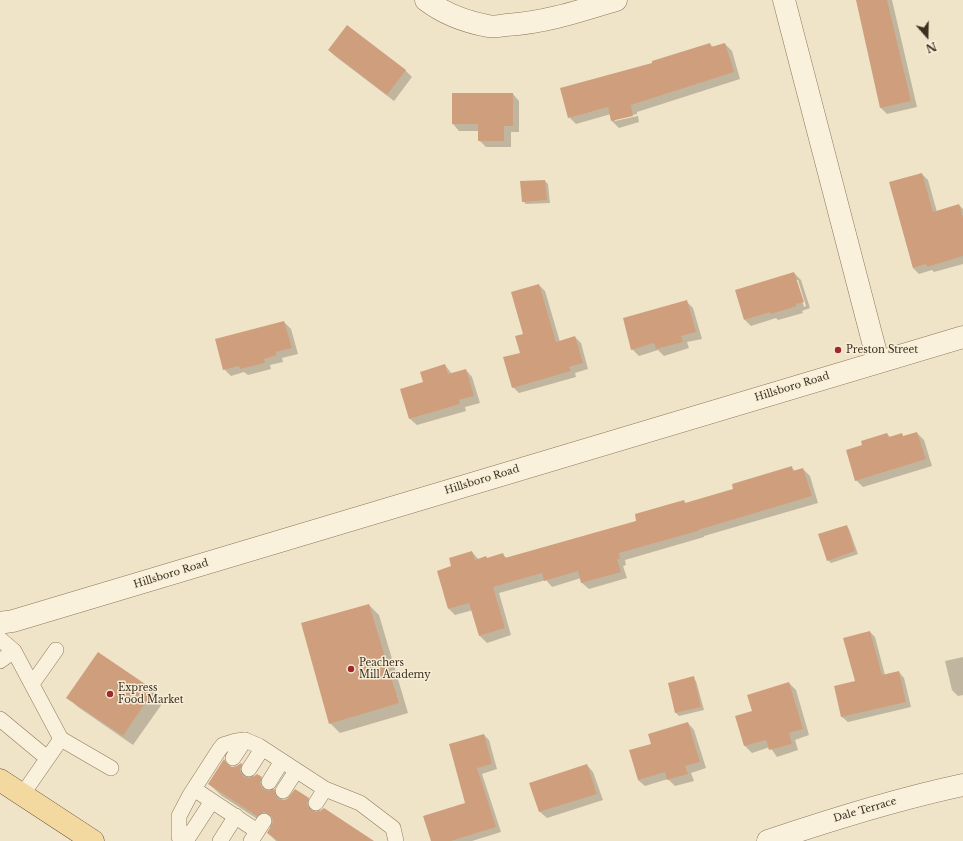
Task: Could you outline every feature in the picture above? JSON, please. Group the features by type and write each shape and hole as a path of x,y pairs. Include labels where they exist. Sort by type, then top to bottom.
{"main road":[{"path":"0,780 92,841"}],"street":[{"path":"426,0 436,7 460,18 489,26 517,25 557,18 616,0"},
{"path":"784,0 878,362"},
{"name":"Hillsboro Road","path":"0,623 13,621 963,337"},
{"name":"Dale Terrace","path":"768,841 845,815 921,794 963,785"}],"lane":[{"path":"0,639 14,651 61,738 111,768"},
{"path":"32,684 56,650"},
{"path":"0,661 14,651"},
{"path":"0,719 47,758"},
{"path":"22,794 61,738"},
{"path":"233,758 245,740"},
{"path":"182,840 179,816 194,789 223,745 245,740 282,761 325,789 360,803 393,828 396,841"},
{"path":"249,769 262,749"},
{"path":"269,782 282,761"},
{"path":"283,791 296,771"},
{"path":"194,789 227,805 257,831"},
{"path":"316,803 325,789"},
{"path":"182,840 227,805"},
{"path":"220,841 227,805"}],"building":[{"path":"856,0 887,0 911,101 880,108"},
{"path":"347,25 406,70 387,95 328,50"},
{"path":"710,43 711,47 725,43 734,72 631,105 633,116 611,121 608,107 568,118 560,88 652,63 652,61"},
{"path":"452,93 513,93 513,126 504,126 504,141 478,141 478,124 452,124"},
{"path":"922,173 933,212 959,204 963,217 963,256 927,267 926,264 913,268 889,182"},
{"path":"545,180 547,200 522,202 520,181"},
{"path":"794,272 804,302 796,304 797,306 771,314 770,312 744,320 735,290"},
{"path":"539,284 556,342 575,336 583,363 569,367 571,371 512,388 503,357 520,353 515,336 523,334 511,292"},
{"path":"687,300 696,332 681,336 683,342 656,349 654,343 631,350 623,318"},
{"path":"284,321 292,348 276,352 277,355 264,359 265,363 240,369 239,366 223,370 215,339"},
{"path":"445,364 448,374 466,369 474,396 459,400 460,404 409,419 400,389 423,382 420,372"},
{"path":"917,432 926,459 855,481 846,450 862,445 861,441 887,433 889,437 902,433 903,436"},
{"path":"792,466 793,471 803,468 812,496 698,531 619,553 620,559 617,559 621,572 581,583 578,571 544,581 542,573 493,587 505,628 479,636 469,603 448,609 437,571 451,566 449,558 472,551 475,560 486,556 487,558 503,553 505,558 636,521 635,514 684,500 685,503 733,489 732,484"},
{"path":"847,525 855,551 827,561 818,534"},
{"name":"Peachers Mill Academy","path":"369,604 399,703 329,724 301,623"},
{"path":"870,631 882,675 899,671 906,702 841,717 834,686 855,681 843,638"},
{"name":"Express Food Market","path":"98,652 154,690 123,736 66,698"},
{"path":"694,676 701,707 675,713 668,683"},
{"path":"789,682 803,729 789,733 792,744 769,750 766,740 744,746 735,716 752,711 747,695"},
{"path":"688,722 700,762 685,766 688,774 667,780 665,772 638,780 629,750 651,744 648,734"},
{"path":"484,734 492,764 477,768 496,827 451,841 431,841 423,816 465,803 449,744"},
{"path":"224,759 228,765 232,767 241,763 240,769 244,777 253,777 257,774 262,777 260,782 261,787 268,791 275,789 275,795 278,799 287,799 295,789 309,798 307,803 311,810 316,812 324,808 374,841 278,841 267,833 273,822 272,817 269,814 264,812 257,816 208,784"},
{"path":"587,764 597,794 539,812 529,783"}],"place":[{"name":"Preston Street","path":"838,350"},
{"name":"Peachers Mill Academy","path":"351,669"},
{"name":"Express Food Market","path":"110,694"}]}
